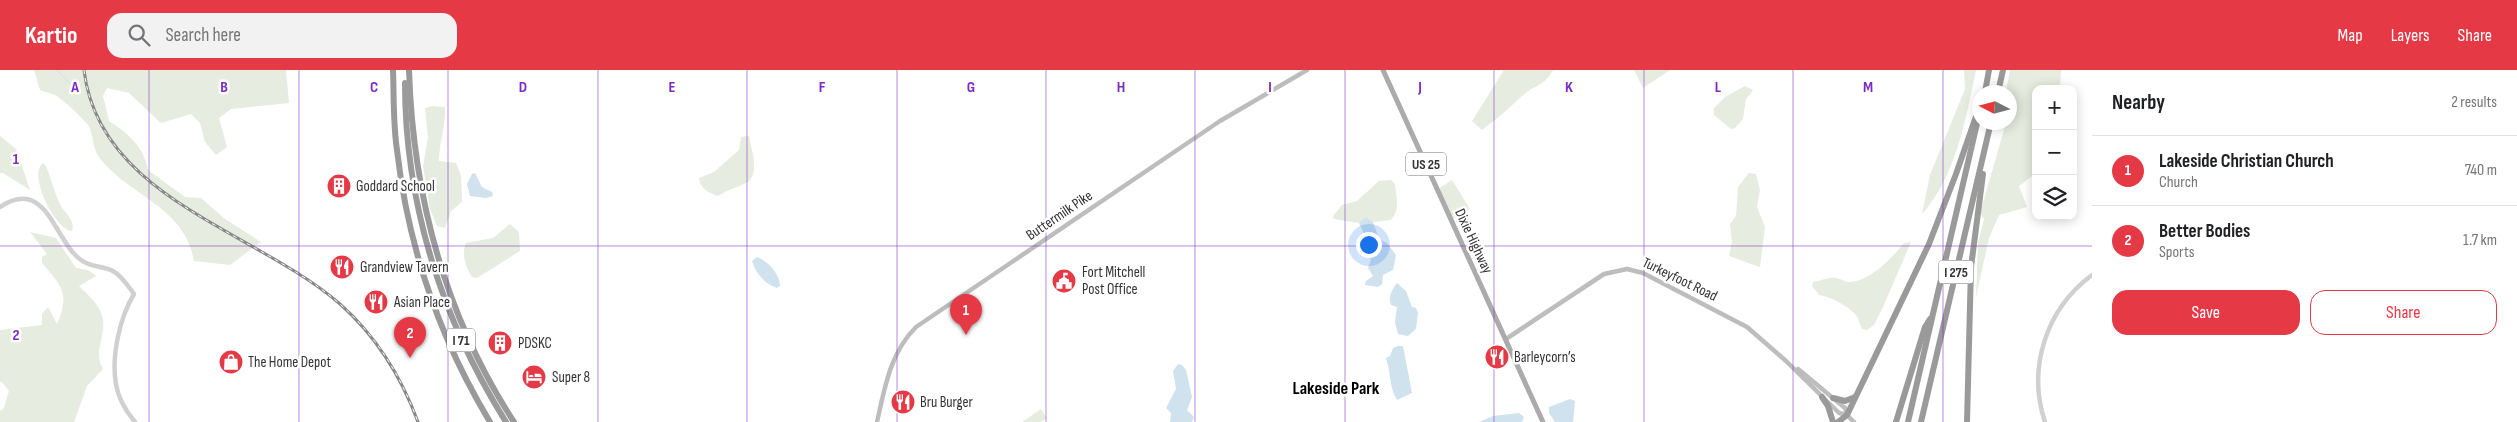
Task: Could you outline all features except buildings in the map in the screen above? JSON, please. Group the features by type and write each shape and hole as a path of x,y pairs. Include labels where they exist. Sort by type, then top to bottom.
{"highway":[{"name":"I 71","path":"393,70 396,148 410,226 417,253 442,328 472,392 490,422"},
{"name":"I 71","path":"407,70 409,144 437,281 461,340 506,422"},
{"path":"1986,85 1989,70"},
{"path":"2000,85 2003,70"},
{"path":"1838,422 1847,415 1929,244 1972,128"},
{"name":"I 275","path":"1908,422 1976,130"},
{"path":"1968,422 1971,268 1989,131"},
{"name":"I 275","path":"1921,422 1989,131"},
{"path":"432,251 483,368 514,422"},
{"path":"1896,422 1925,327 1934,314"},
{"path":"483,368 518,422"},
{"path":"1822,397 1828,406 1832,422"},
{"path":"1834,398 1845,401 1855,397"}],"main road":[{"name":"Buttermilk Pike","path":"877,422 893,361 906,338 916,327 1220,121 1306,70"},
{"name":"Dixie Highway","path":"1383,70 1543,422"},
{"name":"Turkeyfoot Road","path":"1506,339 1604,274 1627,269 1649,276 1747,327 1786,361 1846,408 1847,415"},
{"name":"Turkeyfoot Road","path":"1786,361 1839,413 1847,415 1854,422"}],"street":[{"path":"0,207 19,199 36,203 53,221 79,259 90,265 113,271 134,294 124,312 115,375 116,386 122,403 135,422"},
{"path":"2045,422 2040,404 2038,378 2044,340 2060,308 2077,286 2092,275"}],"shaded area":[{"path":"34,70 286,70 289,103 231,109 219,118 227,147 216,155 205,142 200,123 191,114 161,123 129,93 107,88 103,96 109,121 123,130 134,141 143,154 148,170 185,197 201,198 225,219 261,242 230,265 194,261 188,242 179,227 154,203 111,171 97,153 88,125 57,96 40,90"},
{"path":"1504,70 1553,70 1546,80 1525,93 1482,130 1472,121"},
{"path":"1634,70 1670,70 1643,88"},
{"path":"1964,70 1976,70 1958,146 1951,165 1934,199 1922,214 1930,175 1965,89"},
{"path":"2010,70 2061,70 2060,85 2032,85 2032,176 2019,186 2027,207 1999,215 1989,238 1976,297 1978,243 1984,219 1980,213 2004,130 2017,130 2017,85 2007,85"},
{"path":"1745,86 1753,90 1746,99 1743,119 1735,128 1731,129 1714,115 1714,108 1725,97"},
{"path":"433,106 445,107 439,161 456,163 461,176 462,202 451,211 445,228 437,226 430,209 423,166 428,138 425,108"},
{"path":"0,136 16,149 30,190 0,173"},
{"path":"749,136 754,169 753,175 749,180 718,196 705,190 699,178 714,172 739,150 741,137"},
{"path":"43,163 46,166 60,204 71,220 72,231 66,229 59,222 46,202 39,179 39,170"},
{"path":"1749,173 1756,174 1760,190 1757,207 1765,227 1760,267 1729,256 1732,242 1730,224 1736,216 1738,187"},
{"path":"1391,180 1395,184 1397,203 1396,211 1391,220 1373,222 1366,217 1359,223 1334,219 1333,216 1342,205 1357,201 1379,181"},
{"path":"1452,180 1470,209 1451,220 1437,190"},
{"path":"510,224 519,232 520,251 477,278 472,277 465,261 466,243 493,238"},
{"path":"30,232 56,238 76,268 88,270 96,276 79,286 94,301 102,315 103,327 99,357 103,369 87,386 74,422 0,422 0,411 4,408 9,391 0,382 0,330 42,325 42,314 48,307 57,324 63,305 62,291 59,284 42,263 42,257 47,254"},
{"path":"1911,242 1874,325 1867,330 1862,329 1852,311 1833,299 1819,295 1812,286 1813,282 1830,278 1849,282 1866,277 1887,261 1904,243"},
{"path":"1041,409 1047,418 1041,422 1022,422"}],"water":[{"path":"475,173 482,187 492,192 493,196 486,198 470,196 467,184 472,174"},
{"path":"1366,217 1373,222 1379,239 1387,243 1396,255 1393,270 1383,275 1382,284 1378,287 1365,285 1366,281 1373,276 1368,268 1371,260 1364,242 1366,238 1359,223"},
{"path":"757,257 773,268 780,286 777,288 772,286 758,274 752,261"},
{"path":"1397,283 1406,291 1412,307 1416,308 1418,313 1416,329 1408,336 1398,334 1395,322 1397,307 1391,305 1390,302 1391,293"},
{"path":"1403,346 1412,393 1397,400 1386,358 1390,356 1393,348"},
{"path":"1178,364 1182,365 1186,370 1192,397 1187,410 1194,417 1192,422 1170,422 1171,413 1166,408 1176,389 1173,371"},
{"path":"1570,399 1575,401 1573,422 1555,422 1549,413 1549,407"},
{"path":"1519,413 1524,417 1522,422 1479,422 1493,416"}],"waterway":[{"path":"57,70 75,89"}],"railway":[{"path":"84,70 96,114 119,150 149,181 186,208 305,278 340,304 365,330 387,358 404,389 418,422"}],"place":[{"name":"Goddard School","path":"339,186"},
{"name":"Grandview Tavern","path":"342,267"},
{"name":"Fort Mitchell Post Office","path":"1064,281"},
{"name":"Asian Place","path":"376,302"},
{"name":"Lakeside Christian Church","path":"966,335"},
{"name":"PDSKC","path":"500,343"},
{"name":"Barleycorn’s","path":"1497,357"},
{"name":"Better Bodies","path":"410,358"},
{"name":"The Home Depot","path":"231,362"},
{"name":"Super 8","path":"534,377"},
{"name":"Bru Burger","path":"903,402"}],"district":[{"name":"Lakeside Park","path":"1336,388"}]}
